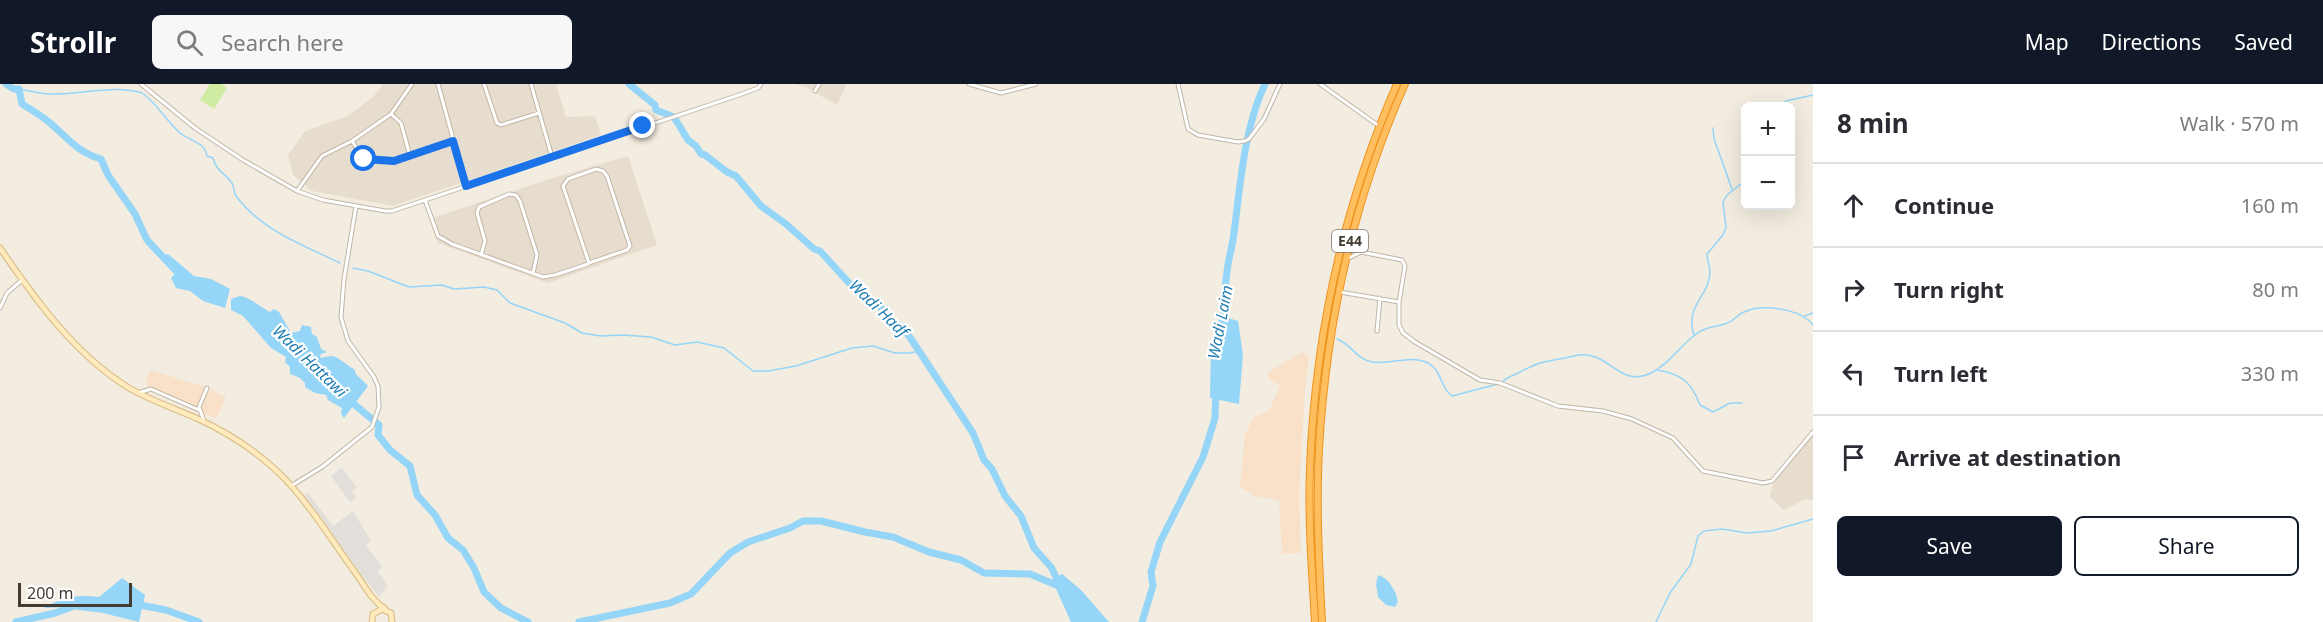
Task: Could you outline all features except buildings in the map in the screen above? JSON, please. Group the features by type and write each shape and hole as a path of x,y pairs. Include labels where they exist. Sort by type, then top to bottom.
{"highway":[{"name":"E44","path":"1315,622 1310,467 1326,319 1343,238 1358,182 1378,126 1397,84"},
{"name":"E44","path":"1322,622 1318,492 1323,405 1340,292 1351,239 1371,168 1405,84"},
{"path":"1318,380 1323,381 1320,396 1323,405"}],"main road":[{"path":"0,248 38,301 81,349 106,372 138,393 205,422 240,441 279,473 368,592 391,613 393,621"},
{"path":"368,592 371,619"},
{"path":"371,619 378,609 385,609"}],"street":[{"path":"141,84 205,134 243,160 297,191 323,200 392,211 752,90 761,84"},
{"path":"297,191 322,156 352,141 391,114 412,84"},
{"path":"438,84 466,186"},
{"path":"484,84 497,123 501,125 539,113"},
{"path":"531,84 552,157"},
{"path":"815,91 819,84"},
{"path":"969,84 995,93 1007,93 1036,84"},
{"path":"1178,84 1188,129 1198,135 1238,142 1249,139 1264,119 1280,84"},
{"path":"1320,84 1378,126"},
{"path":"391,114 401,123 410,156"},
{"path":"352,141 359,155 370,161 394,161 453,141"},
{"path":"425,200 438,236 481,255 547,277 589,263 627,250 630,246 607,176 600,169 567,179 563,186 589,263"},
{"path":"481,255 485,241 477,213 479,207 509,194 516,195 537,255 533,273"},
{"path":"292,488 372,427 379,407 378,386 348,341 341,317 344,279 357,206"},
{"path":"1351,239 1357,250 1361,252 1399,258 1404,262 1398,317 1403,333 1480,380 1500,383 1558,406 1603,411 1632,419 1673,438 1697,466 1706,472 1763,483 1772,482 1813,432"},
{"path":"1346,261 1350,256 1361,252"},
{"path":"0,308 7,293 22,280"},
{"path":"1340,292 1399,302"},
{"path":"1377,331 1380,298"},
{"path":"138,393 151,388 199,410 205,422"},
{"path":"199,410 207,388"}],"shaded area":[{"path":"383,84 556,84 566,117 595,116 601,135 393,206 312,191 293,175 288,155 305,131 348,116 374,96"},
{"path":"793,84 847,84 837,105 804,86"},
{"path":"628,156 657,245 548,283 438,243 429,219 546,180"},
{"path":"1302,352 1309,356 1299,495 1301,553 1282,554 1279,500 1255,496 1240,487 1245,434 1254,417 1269,411 1280,385 1271,381 1267,373"},
{"path":"150,370 202,386 226,397 216,419 148,390 146,383"},
{"path":"1813,429 1813,500 1806,499 1784,510 1770,497 1774,479"},
{"path":"342,467 357,488 352,491 356,497 350,502 331,476"},
{"path":"308,493 333,526 353,511 371,541 366,545 382,567 377,571 388,586 379,597 303,497"}],"green space":[{"path":"210,84 221,84 227,88 214,109 200,100"}],"water":[{"path":"168,254 194,276 211,279 230,289 225,308 203,301 190,291 176,288 171,278 175,274 175,267 163,256"},
{"path":"240,296 270,312 274,309 279,312 291,333 300,331 302,325 311,327 312,334 317,337 321,349 327,352 321,354 320,358 336,357 355,370 355,373 368,386 344,418 341,414 342,408 328,400 326,395 315,393 305,387 305,383 300,378 290,374 290,367 285,362 286,357 271,348 243,316 231,310 231,299"},
{"path":"1225,317 1238,321 1243,355 1239,404 1210,398 1211,344"},
{"path":"1062,574 1081,590 1109,622 1071,622 1052,580"},
{"path":"1378,575 1389,582 1394,589 1398,602 1395,607 1386,605 1378,597 1376,584"},
{"path":"122,578 145,595 139,622 68,607 44,608 70,597 99,597"}],"waterway":[{"name":"Wadi Hattawi","path":"6,84 19,89 22,104 47,120 79,149 101,159 108,175 135,214 147,240 179,274"},
{"name":"Wadi Hadf","path":"629,84 655,105 656,110 674,117 688,140 701,154 736,176 761,206 814,249 820,251 851,285 876,303 909,336 973,433 984,460 992,469 1005,496 1021,516 1034,548 1051,567 1060,585"},
{"name":"Wadi Laim","path":"1220,331 1227,268 1247,141 1265,84"},
{"path":"19,89 47,94 120,90 142,93 180,133 200,145 206,151 207,156 213,158 218,169 232,183 236,196 258,219 284,236 340,263"},
{"path":"1785,102 1813,95"},
{"path":"1713,128 1714,139 1732,189"},
{"path":"1694,335 1692,325 1694,309 1709,281 1707,254 1723,235 1726,227 1723,202 1727,195 1741,184"},
{"path":"353,268 368,271 409,287 442,285 454,289 484,287 497,290 510,303 565,323 582,333 601,336 651,337 675,345 697,342 724,348 753,371 796,366 852,348 873,346 895,353 919,351"},
{"path":"1502,382 1536,364 1582,355 1599,359 1626,375 1642,376 1658,369 1699,332 1728,323 1752,309 1771,308 1791,311 1807,319 1813,325"},
{"path":"1805,316 1813,313"},
{"path":"1337,339 1362,358 1372,362 1414,359 1428,363 1436,370 1448,393 1452,396 1498,384"},
{"path":"1657,370 1673,374 1684,380 1693,390 1700,405 1713,412 1730,403 1742,403"},
{"name":"Wadi Laim","path":"1142,622 1153,586 1151,572 1160,542 1203,457 1215,418 1216,391"},
{"name":"Wadi Hattawi","path":"349,400 379,425 378,435 390,450 410,466 417,495 435,515 448,538 463,550 484,592 501,608 528,622"},
{"path":"1656,622 1670,593 1691,564 1698,536 1704,531 1722,529 1747,533 1771,531 1813,519"},
{"name":"Wadi Hattawi","path":"579,622 670,603 691,594 730,553 748,542 790,528 803,521 821,521 893,537 929,552 961,560 984,573 1030,574 1061,587"},
{"path":"135,604 166,610 199,622"},
{"path":"16,622 55,613 77,605"}],"route":[{"path":"364,159 374,162 394,161 453,141 466,186 643,126"}]}
